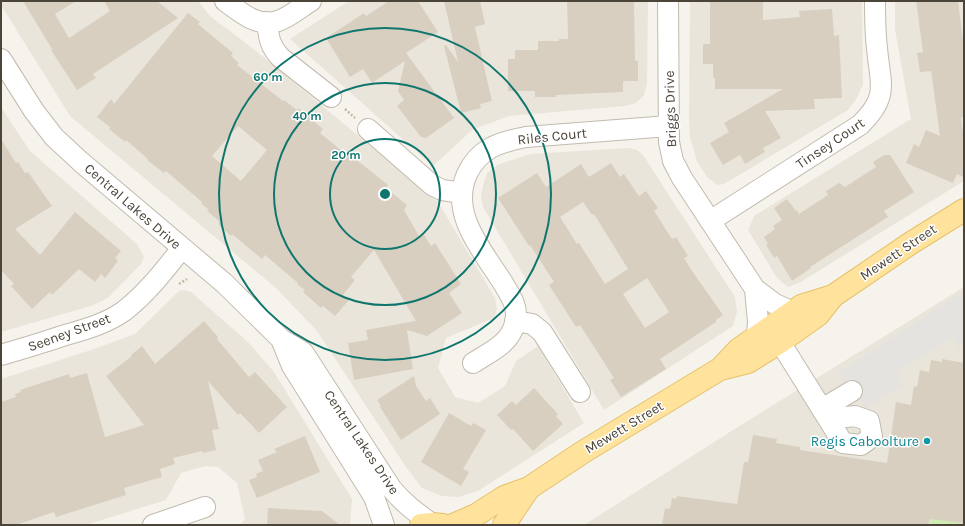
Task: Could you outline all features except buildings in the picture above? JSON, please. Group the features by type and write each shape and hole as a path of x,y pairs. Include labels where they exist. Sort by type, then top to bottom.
{"main road":[{"name":"Mewett Street","path":"720,369 748,362 780,342 818,315 833,296 911,242 964,210"},
{"name":"Mewett Street","path":"437,525 476,515 504,498 529,488 583,452 720,369 739,350 757,336 801,306 833,296"},
{"name":"Mewett Street","path":"504,525 529,488"}],"street":[{"path":"225,1 244,16 255,21 267,22 278,21 311,1"},
{"name":"Briggs Drive","path":"668,1 669,142 673,161 682,178 755,289 775,304 793,312"},
{"name":"Tinsey Court","path":"710,221 860,125 871,114 878,102 882,86 877,49 875,1"},
{"path":"267,22 269,39 273,50 331,97"},
{"name":"Central Lakes Drive","path":"1,59 34,111 54,137 81,162 224,283 281,339 303,352 391,488 410,508 437,525"},
{"name":"Riles Court","path":"516,321 516,309 512,297 473,236 465,220 462,208 462,193 465,178 472,164 481,154 495,145 509,140 526,137 669,126"},
{"path":"368,129 432,185 442,190 462,193"},
{"name":"Seeney Street","path":"1,355 78,332 104,322 123,311 141,296 182,248"},
{"name":"Briggs Drive","path":"755,289 758,322 757,336"},
{"path":"472,363 504,343 512,333 516,321 532,324 542,332 580,392"},
{"name":"Central Lakes Drive","path":"281,339 292,366 374,497 384,525"},
{"path":"780,342 826,414 852,390"},
{"path":"153,525 205,507"}],"path":[{"path":"331,97 368,129"}],"shaded area":[{"path":"1,1 198,1 210,16 255,50 438,202 495,298 497,309 494,318 446,338 438,368 455,397 478,403 505,386 516,361 538,346 584,423 478,491 459,497 442,496 422,488 406,467 317,331 276,288 70,116 1,5"},
{"path":"349,1 648,1 647,84 644,95 636,103 625,106 509,116 472,130 433,166 290,39"},
{"path":"690,1 862,1 863,84 857,98 848,110 724,184 718,185 707,177 697,161 690,138"},
{"path":"895,1 964,1 964,181 799,283 788,287 777,278 748,230 754,216 911,119 895,30"},
{"path":"1,107 30,151 137,244 144,257 141,264 108,298 91,306 1,332"},
{"path":"628,148 637,150 643,155 735,297 737,312 733,326 604,410 483,207 481,197 487,173 499,164 531,154"},
{"path":"964,287 964,525 584,525 733,430"},
{"path":"184,290 191,292 249,343 274,372 352,499 350,525 240,525 245,519 237,483 218,467 205,466 181,473 166,500 86,525 1,525 1,379 135,334 179,291"},
{"path":"964,291 964,344 958,348 952,338 896,372 903,384 866,408 859,397 845,384 838,373"}],"green space":[{"path":"930,519 964,520 963,525 929,525"}],"place":[{"name":"Regis Caboolture","path":"927,441"}]}
